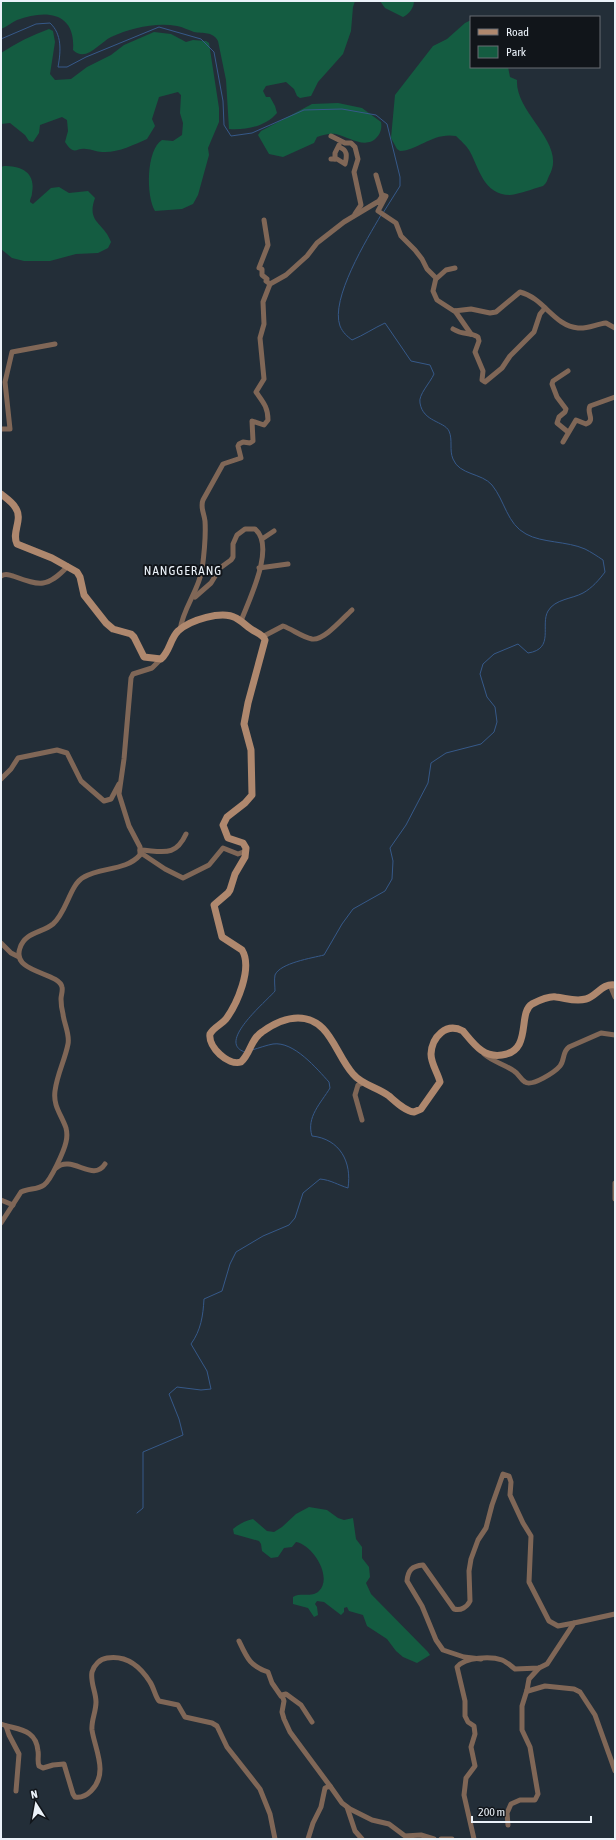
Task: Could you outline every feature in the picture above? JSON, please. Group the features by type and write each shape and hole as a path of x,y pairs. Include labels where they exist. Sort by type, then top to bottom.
{"street":[{"path":"331,136 345,143 349,142 355,147 358,159 354,169 362,205 354,215"},
{"path":"341,140 333,159 340,160 344,164 346,161"},
{"path":"339,147 345,150 347,156 346,161 349,166 354,169"},
{"path":"180,630 184,613 200,581 205,526 202,505 203,500 223,464 241,458 238,446 239,444 243,442 250,443 253,441 252,421 264,425 268,420 268,412 265,404 256,392 264,379 260,338 264,324 263,302 270,284 286,275 307,256 317,243 354,215 379,201 382,196 376,174"},
{"path":"382,196 384,195 386,197 378,211 396,223 400,235 415,250 422,259 426,269 436,280"},
{"path":"264,220 268,245 259,268 262,269 262,275 270,284"},
{"path":"455,268 446,270 436,280 433,291 437,300 455,311 471,309 493,313 500,310 520,292 533,297 557,319 576,328 606,323 615,328"},
{"path":"455,311 471,334 479,339 475,352 484,371 482,380 486,382 502,368 510,356 534,332 540,314 545,308"},
{"path":"452,329 463,334 471,334"},
{"path":"1,429 10,429 5,382 12,352 54,344"},
{"path":"568,371 553,380 552,384 557,397 566,409 566,412 558,417 557,423 568,432"},
{"path":"563,442 577,420 586,424 590,421 590,406 615,398"},
{"path":"1,494 17,510 19,519 15,538 17,544 22,547 38,551 68,566 80,575 84,595 109,627 134,637 144,657 161,660"},
{"path":"192,599 211,583 220,568 231,560 235,539 242,531 251,528 255,529 262,539 263,555 240,621"},
{"path":"262,539 274,531"},
{"path":"259,568 288,564"},
{"path":"1,576 7,574 34,583 44,584 56,579 68,566"},
{"path":"264,636 283,626 310,638 319,638 326,634 352,610"},
{"path":"246,851 238,854 223,848 209,865 183,878 165,869 140,851 129,826 119,794 132,676 152,668 161,660 168,652 174,637 180,630 192,622 212,617 227,616 237,618 264,636"},
{"path":"264,636 265,645 248,703 244,724 251,750 252,795 245,803 227,817 223,825 228,838 243,843 246,851 245,857 235,874 228,893 214,905 222,937 239,947 244,954 244,978 239,994 225,1020 212,1030 209,1037 214,1048 230,1061 241,1062 256,1037 279,1022 295,1018 311,1020 318,1023 326,1032 348,1068 363,1083 387,1095 408,1111 417,1112 422,1109 440,1082 431,1055 432,1047 439,1034 446,1029 459,1028 484,1053 496,1062 515,1071 524,1082 531,1083 545,1078 558,1068 563,1061 565,1051 569,1047 601,1033 615,1035"},
{"path":"1,779 11,770 18,758 57,750 67,753 81,781 104,801 111,799 121,779"},
{"path":"140,851 170,852 181,843 186,834"},
{"path":"19,957 19,948 25,938 54,922 64,910 74,887 83,877 116,868 136,859 140,851"},
{"path":"1,943 11,953 19,957 28,967 58,981 63,988 62,1005 68,1043 57,1082 55,1097 56,1108 65,1126 67,1137 64,1149 47,1183 38,1188 21,1192 1,1223"},
{"path":"484,1053 493,1056 502,1055 516,1050 525,1029 528,1008 532,1004 556,997 571,1000 586,999 593,996 601,988 612,985 615,997"},
{"path":"362,1120 355,1096 358,1085 363,1083"},
{"path":"54,1170 64,1163 70,1163 92,1170 100,1169 105,1164"},
{"path":"615,1183 615,1199"},
{"path":"1,1200 13,1205"},
{"path":"539,1668 515,1669 500,1660 464,1657 443,1650 436,1640 422,1606 406,1581 410,1570 415,1566 423,1566 454,1609 460,1609 468,1605 470,1602 469,1570 471,1559 478,1540 486,1528 503,1474 509,1476 511,1482 510,1495 531,1536 529,1584 549,1621 558,1626 615,1614"},
{"path":"508,1826 507,1813 511,1804 520,1800 535,1800 538,1794 530,1747 522,1730 522,1706 529,1679 539,1668 550,1662 574,1623"},
{"path":"238,1641 250,1662 259,1669 268,1672 272,1683 284,1701 282,1712 290,1732 346,1806 355,1831 362,1839"},
{"path":"4,1725 23,1729 32,1735 38,1750 37,1763 40,1768 64,1764 66,1766 72,1792 75,1797 82,1797 90,1792 95,1786 100,1776 101,1767 92,1728 96,1702 92,1672 93,1668 103,1659 122,1657 130,1661 149,1681 159,1701 178,1705 181,1712 187,1718 212,1723 217,1726 227,1747 260,1789 270,1814 276,1839"},
{"path":"474,1839 464,1795 466,1778 475,1766 471,1746 475,1730 474,1726 468,1722 465,1716 465,1701 457,1667 464,1662 481,1659"},
{"path":"527,1690 528,1691 544,1686 574,1689 580,1692 595,1715 615,1771"},
{"path":"281,1696 286,1694 300,1705 312,1722"},
{"path":"4,1725 19,1754 16,1791"},
{"path":"308,1839 313,1822 321,1807 326,1788 330,1786"},
{"path":"346,1806 368,1818 389,1824 405,1836 421,1835 434,1839"},
{"path":"441,1839 452,1839"}],"green space":[{"path":"1,1 355,1 351,31 343,54 318,82 311,96 300,98 297,96 294,89 286,82 266,86 263,91 266,97 270,97 277,113 267,122 255,127 229,129 226,80 218,41 211,34 194,32 177,26 152,25 111,37 92,51 83,54 73,50 73,37 70,28 64,21 57,17 38,15 28,17 17,20 1,29"},
{"path":"380,1 414,1 411,10 403,17 385,8"},
{"path":"470,20 470,68 508,68 510,77 517,80 519,93 524,105 547,140 552,152 553,164 547,181 543,186 522,193 510,195 501,194 494,190 483,179 468,148 456,136 448,135 440,137 414,148 400,151 397,149 391,138 395,95 433,46 447,39"},
{"path":"49,29 53,31 55,42 50,74 55,80 71,79 87,67 111,55 124,45 154,32 171,34 186,42 193,40 206,41 209,43 219,108 219,122 208,148 209,155 198,195 193,204 182,209 155,211 150,195 150,163 157,145 162,140 173,141 182,135 183,123 180,113 181,95 178,92 159,97 152,119 155,126 147,139 114,151 98,152 88,149 71,149 65,142 68,131 67,120 62,117 40,125 39,133 33,142 29,141 25,135 10,123 1,124 1,53 36,34"},
{"path":"338,103 362,108 381,122 381,130 373,141 363,143 336,134 324,135 317,137 314,143 283,157 269,154 258,135 261,131 312,104"},
{"path":"1,167 16,167 29,175 33,186 30,202 33,204 51,188 59,187 69,193 88,191 95,198 93,206 94,218 108,235 111,242 108,248 98,253 76,254 50,261 24,261 12,258 1,249"},
{"path":"309,1507 327,1510 338,1518 344,1520 353,1518 356,1539 362,1547 362,1558 369,1567 370,1577 366,1583 371,1594 430,1655 417,1663 403,1657 396,1651 387,1639 367,1626 363,1615 349,1611 347,1607 344,1608 344,1612 341,1615 324,1602 317,1601 315,1604 318,1615 314,1617 308,1608 293,1604 293,1597 316,1593 323,1585 324,1578 319,1562 309,1549 296,1542 292,1547 284,1548 278,1557 271,1558 262,1551 259,1541 234,1534 233,1529 235,1527 253,1519 267,1531 274,1532 296,1514"}],"waterway":[{"path":"1,39 36,24 50,23 57,32 60,43 58,67 67,67 86,57 159,27 201,39 214,52 223,101 224,125 231,136 252,133 304,110 342,109 376,115 387,124 400,177 400,186 383,213"},
{"path":"245,1052 237,1047 236,1040 239,1031 254,1012 275,991 275,975 278,971 290,964 324,955 342,924 353,909 385,891 392,879 393,861 390,848 406,825 428,783 431,763 446,753 481,744 494,732 497,722 495,707 487,697 480,674 483,664 494,654 518,644 528,653 536,651 544,642 546,617 551,607 559,602 586,591 595,584 605,572 603,560 585,549 578,546 532,537 520,530 510,518 492,485 483,478 465,471 456,464 451,452 451,438 449,431 443,425 429,418 425,414 420,403 422,393 434,374 430,365 411,361 385,323 352,340 342,331 338,314 345,285 359,254 381,215"},
{"path":"137,1513 143,1508 143,1452 183,1435 179,1419 169,1394 177,1387 201,1390 211,1389 207,1371 191,1344 201,1323 204,1299 222,1291 230,1264 236,1252 263,1236 289,1225 295,1218 303,1193 320,1179 331,1181 348,1188 348,1169 342,1153 330,1142 322,1138 312,1136 311,1123 313,1116 315,1110 330,1088 329,1082 304,1057 289,1047 281,1044 273,1044 252,1050"}],"district":[{"name":"NANGGERANG","path":"183,570"}]}
